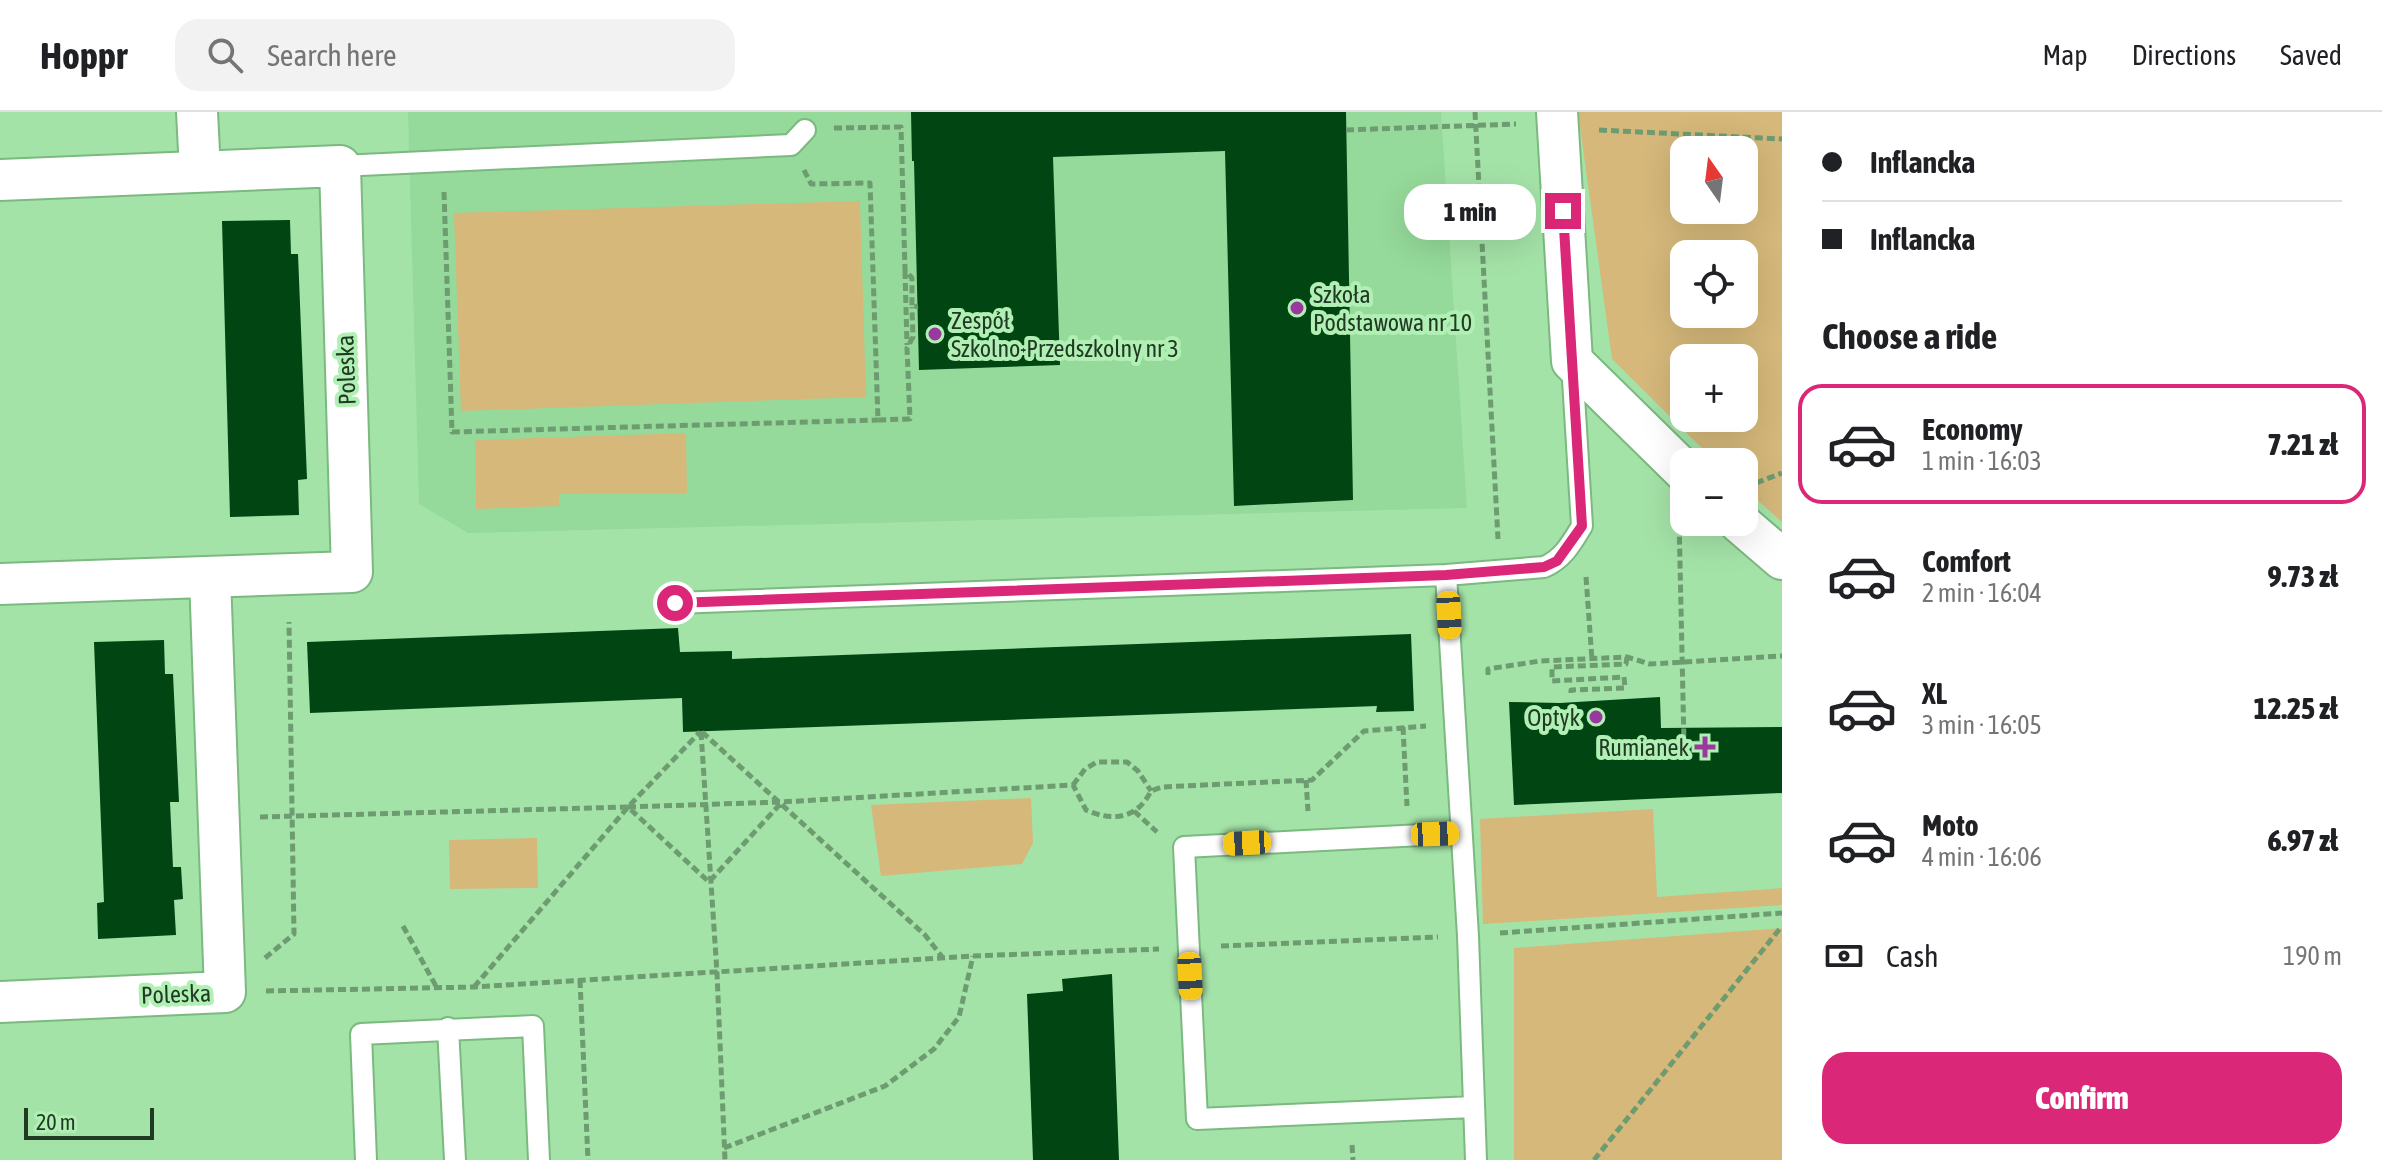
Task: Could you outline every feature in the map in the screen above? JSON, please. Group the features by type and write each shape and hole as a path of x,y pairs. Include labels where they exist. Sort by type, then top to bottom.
{"street":[{"path":"197,112 200,171"},
{"path":"1542,117 1572,361 1670,457"},
{"path":"0,180 340,166"},
{"name":"Poleska","path":"0,584 352,572 340,166"},
{"path":"1755,536 1782,559"},
{"name":"Poleska","path":"0,1002 225,992 210,577"}],"lane":[{"path":"340,166 798,137"},
{"path":"675,603 1446,575 1544,567 1557,561 1582,526 1572,361"},
{"path":"1446,575 1468,936 1476,1160"},
{"path":"1461,833 1184,847 1197,1119 1474,1107"},
{"path":"366,1160 361,1034 533,1026 539,1160"},
{"path":"448,1028 455,1160"}],"path":[{"path":"1475,112 1500,572"},
{"path":"1346,130 1476,127 1542,117"},
{"path":"443,161 452,432 910,419 901,127 836,128"},
{"path":"1596,130 1782,139"},
{"path":"798,137 811,184 870,183 878,420"},
{"path":"905,270 912,278 915,306 913,337 907,348"},
{"path":"1758,482 1782,473"},
{"path":"1582,526 1592,660"},
{"path":"1679,536 1684,744 1699,743"},
{"path":"289,622 294,934"},
{"path":"1488,683 1488,669 1540,661 1627,657 1650,664 1782,656"},
{"path":"1571,693 1571,690 1625,688 1624,677 1552,681 1552,667 1626,664 1627,657"},
{"path":"1073,785 1086,810 1104,818 1123,816 1143,806 1151,791 1162,787 1312,780 1364,731 1455,726"},
{"path":"1403,727 1408,835"},
{"path":"701,732 925,935 943,958"},
{"path":"701,732 717,973 725,1160"},
{"path":"474,987 628,807 701,732"},
{"path":"292,816 781,802 1073,785 1085,769 1097,762 1127,762 1138,771 1151,791"},
{"path":"709,882 781,802"},
{"path":"628,807 709,882"},
{"path":"225,992 474,987 973,956 1468,936 1782,913"},
{"path":"403,926 437,988"},
{"path":"1594,1160 1782,926"},
{"path":"724,1148 885,1086 934,1049 959,1017 973,956"},
{"path":"580,980 588,1160"}],"shaded area":[{"name":"Zespół Szkolno-Przedszkolny nr 3","path":"408,112 1441,112 1467,508 468,533 419,504"},
{"path":"1578,112 1782,112 1782,522 1758,501 1758,448 1702,448 1686,432 1758,432 1758,344 1670,344 1670,416 1612,359"},
{"path":"860,201 866,397 461,411 454,213"},
{"path":"686,433 687,493 559,494 559,506 476,509 475,440"},
{"path":"1031,798 1033,843 1022,864 881,876 871,805"},
{"path":"1653,809 1657,897 1782,888 1782,905 1483,924 1480,819"},
{"path":"537,838 538,888 450,889 449,840"},
{"path":"1782,928 1782,1160 1514,1160 1514,948"}],"building":[{"path":"911,112 1346,112 1353,500 1234,506 1225,151 1053,157 1060,365 919,370"},
{"path":"290,220 291,254 298,254 307,479 298,480 299,515 230,517 222,221"},
{"path":"678,628 680,652 732,651 732,659 1411,634 1414,711 1376,712 1377,706 683,732 682,698 310,713 307,642"},
{"path":"164,640 165,674 173,674 179,802 170,802 173,867 181,867 183,899 174,900 176,935 98,939 97,903 104,902 94,642"},
{"path":"1660,697 1661,728 1782,727 1782,793 1514,805 1509,702 1560,703"},
{"path":"1112,974 1119,1160 1033,1160 1027,994 1063,991 1062,979"}],"place":[{"name":"Szkoła Podstawowa nr 10","path":"1297,308"},
{"name":"Zespół Szkolno-Przedszkolny nr 3","path":"935,334"},
{"name":"Optyk","path":"1596,717"},
{"name":"Rumianek","path":"1705,747"}],"route":[{"path":"675,603 1446,575 1544,567 1557,561 1582,526 1563,211"}]}
